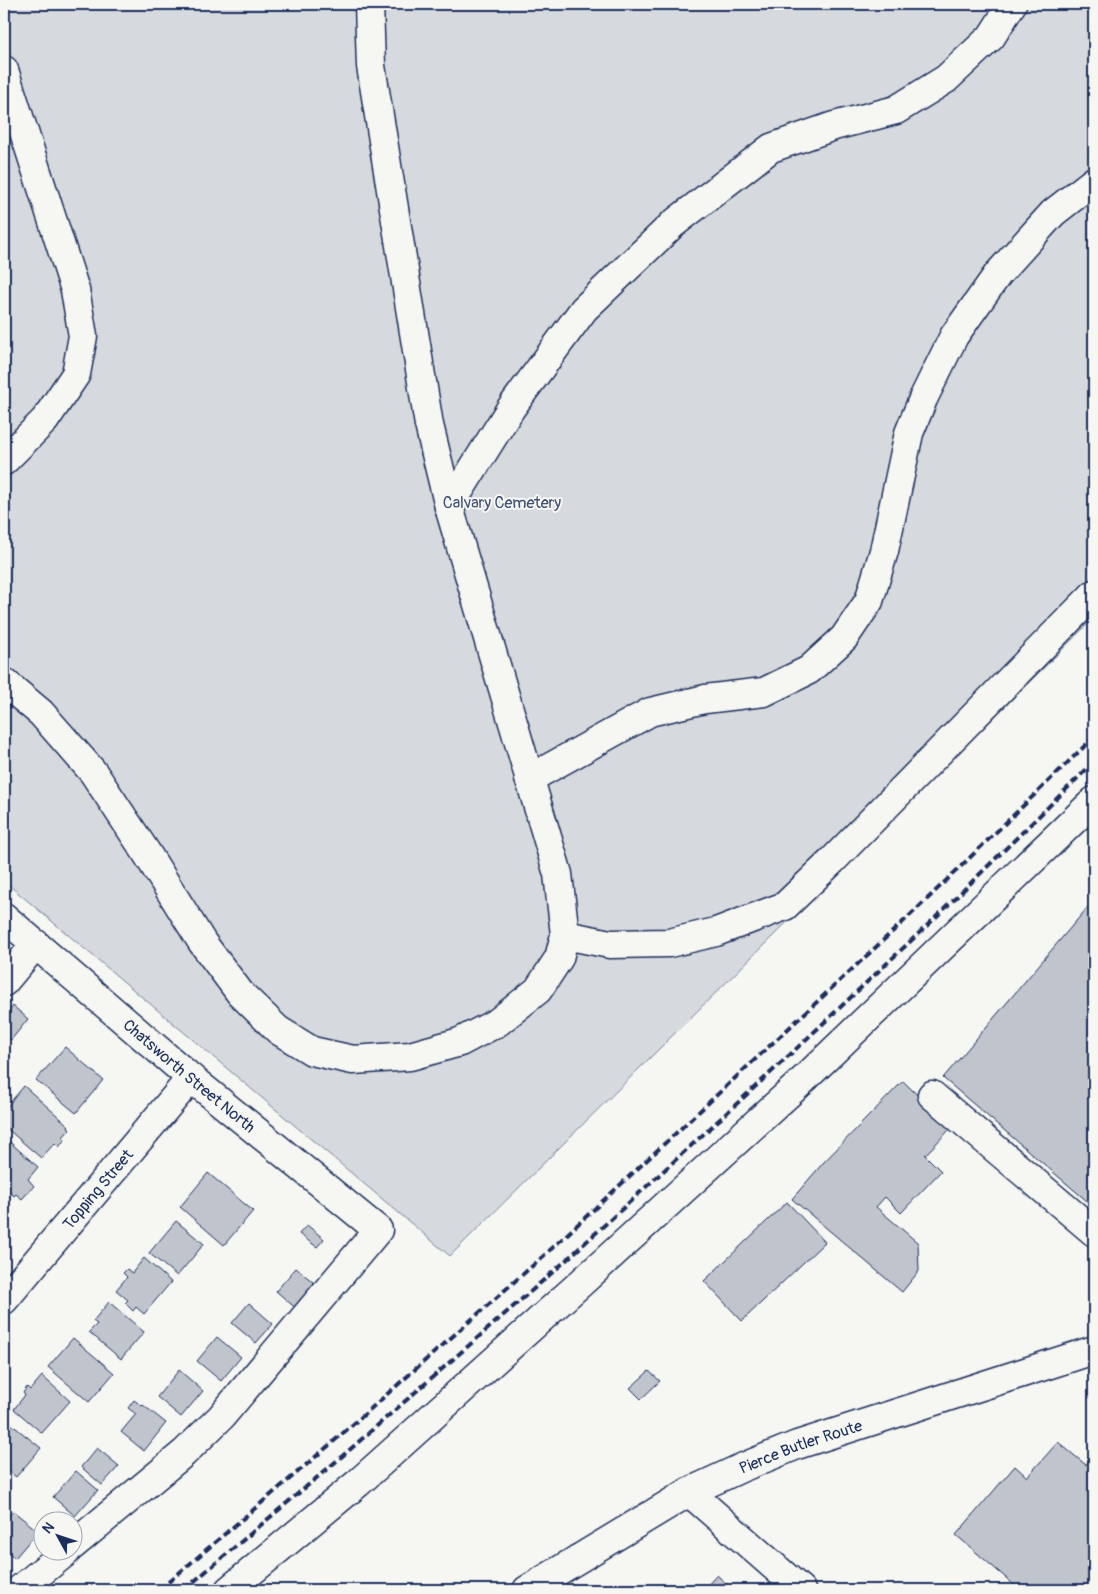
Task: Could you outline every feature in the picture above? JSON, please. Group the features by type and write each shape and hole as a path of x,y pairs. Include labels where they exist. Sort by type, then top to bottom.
{"street":[{"path":"4,682 41,712 93,772 202,942 240,993 278,1030 312,1051 353,1060 410,1056 460,1042 498,1022 538,990 559,958 566,935 558,874 449,507 429,425 372,76 369,4"},
{"path":"449,507 511,408 584,309 673,224 771,148 834,126 896,110 946,79 991,37 1012,4"},
{"path":"4,70 75,290 83,336 76,374 44,420 4,461"},
{"path":"529,779 650,712 705,699 764,692 809,670 844,638 869,601 884,551 908,433 954,336 998,274 1053,213 1094,181"},
{"path":"566,935 610,944 669,943 716,932 785,906 832,861 1094,594"},
{"path":"229,1590 358,1483 604,1262 798,1085 1094,801"},
{"name":"Chatsworth Street North","path":"4,917 191,1078 378,1230 221,1417 184,1453 82,1538"},
{"path":"4,982 36,944"},
{"name":"Topping Street","path":"4,1300 191,1078"},
{"path":"932,1095 1094,1232"},
{"name":"Pierce Butler Route","path":"527,1590 689,1492 741,1468 797,1445 1094,1350"},
{"path":"689,1492 801,1590"},
{"path":"19,1590 54,1562"}],"green space":[{"name":"Calvary Cemetery","path":"4,4 1094,4 1094,618 450,1256 4,881"}],"building":[{"path":"1094,900 1094,1207 943,1078"},
{"path":"13,1006 28,1019 11,1040 4,1034 4,1017"},
{"path":"65,1047 103,1080 76,1113 36,1080"},
{"path":"903,1081 951,1128 925,1155 941,1171 901,1213 885,1197 876,1207 918,1243 919,1271 902,1292 792,1199 823,1163"},
{"path":"24,1086 69,1126 70,1129 63,1137 65,1139 59,1147 55,1143 41,1158 4,1126 4,1110"},
{"path":"4,1137 38,1167 28,1179 34,1186 22,1199 16,1194 14,1196 4,1187"},
{"path":"208,1173 253,1211 224,1245 180,1207"},
{"path":"787,1202 825,1242 742,1321 704,1281"},
{"path":"176,1221 204,1244 177,1276 149,1253"},
{"path":"307,1225 324,1239 317,1247 299,1234"},
{"path":"144,1258 171,1282 144,1314 136,1307 133,1311 125,1303 128,1300 116,1290 127,1277 123,1273 127,1269 132,1273"},
{"path":"296,1268 319,1287 299,1311 276,1291"},
{"path":"109,1302 144,1332 121,1359 89,1332 97,1324 93,1321"},
{"path":"249,1303 273,1324 256,1343 232,1323"},
{"path":"217,1337 241,1357 221,1381 197,1361"},
{"path":"73,1338 114,1373 89,1402 48,1367"},
{"path":"179,1370 203,1391 181,1417 157,1397"},
{"path":"649,1371 660,1381 641,1399 630,1388"},
{"path":"42,1376 70,1401 42,1433 14,1409 25,1395 23,1393 27,1387 30,1390"},
{"path":"134,1400 166,1423 144,1451 121,1432 136,1414 128,1408"},
{"path":"6,1420 41,1448 16,1477 4,1467 4,1423"},
{"path":"1058,1442 1086,1465 1094,1455 1094,1590 1020,1590 956,1535 1015,1466 1027,1477"},
{"path":"97,1448 119,1466 102,1485 81,1467"},
{"path":"76,1471 98,1490 79,1512 70,1512 53,1497"},
{"path":"13,1511 32,1526 32,1538 15,1558 4,1549 4,1522"},
{"path":"717,1575 733,1590 703,1590"}],"railway":[{"path":"159,1590 333,1442 548,1252 919,907 1094,737"},
{"path":"184,1590 339,1459 562,1264 780,1064 934,919 1094,762"}]}
